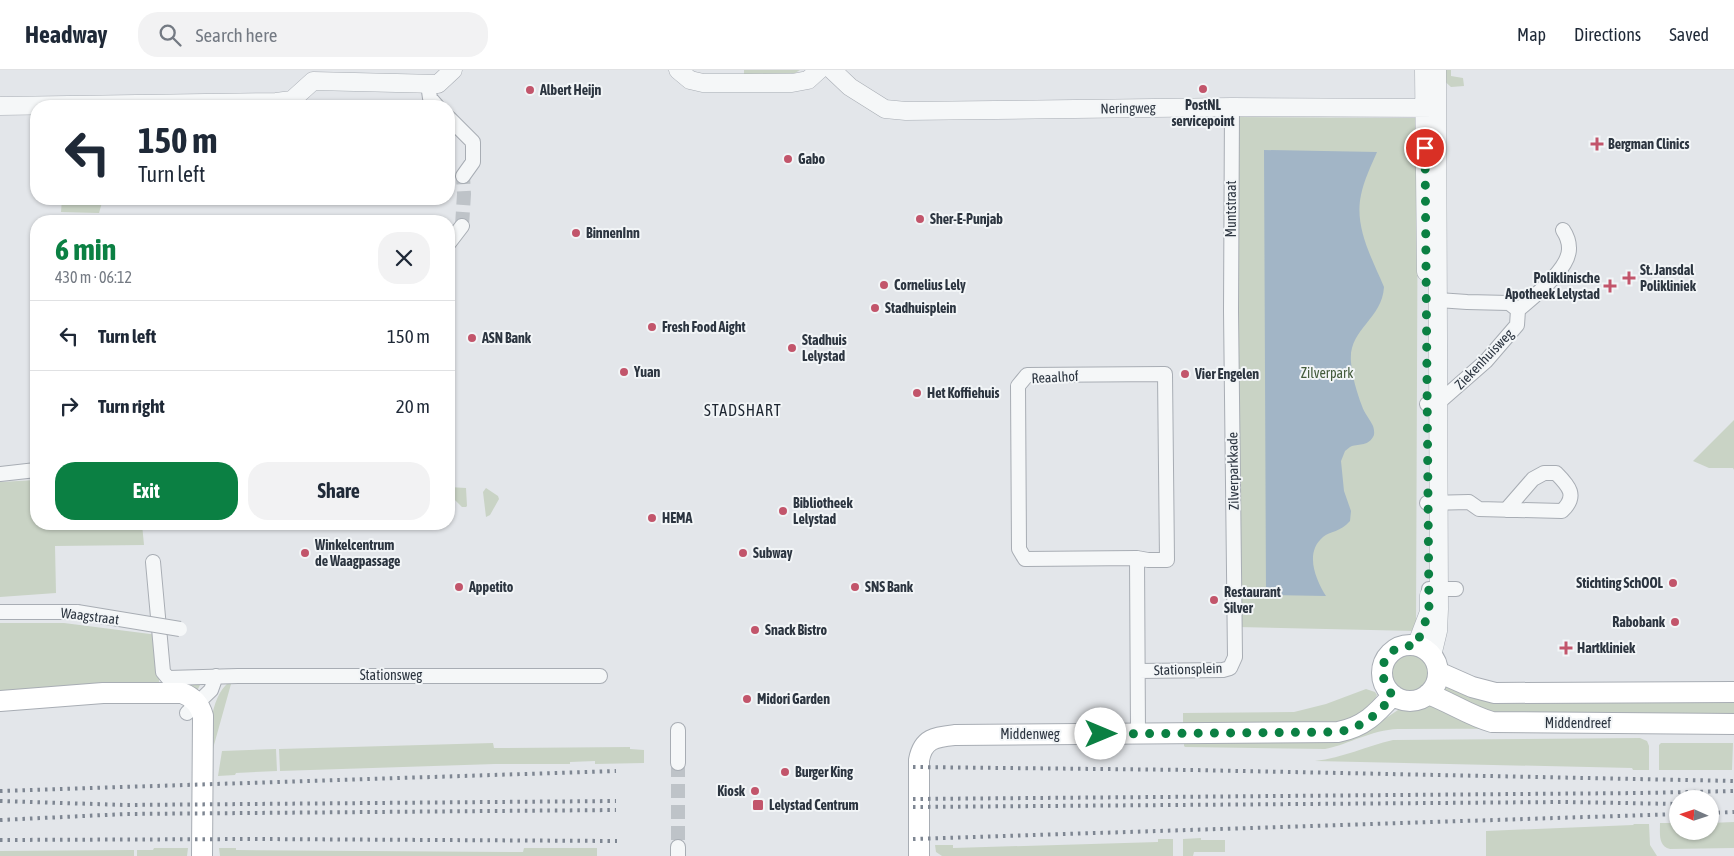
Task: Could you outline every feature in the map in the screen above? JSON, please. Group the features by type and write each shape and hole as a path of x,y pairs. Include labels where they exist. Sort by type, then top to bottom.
{"main road":[{"path":"1429,658 1434,688 1423,698 1410,701 1393,696 1383,679 1384,663 1393,650 1400,647 1429,658 1472,687 1495,693 1734,692"},
{"path":"0,701 103,693 182,693 188,695 192,708 191,842 189,856"},
{"name":"Middendreef","path":"1428,694 1446,700 1481,719 1492,722 1734,724"},
{"name":"Middenweg","path":"919,856 920,753 931,739 939,736 1338,732 1361,725 1377,714 1393,696"},
{"path":"0,714 164,704 182,708 201,709 203,722 202,856"}],"street":[{"path":"292,100 313,76 438,84 453,70"},
{"path":"678,70 690,80 703,83 792,84 808,80 820,70"},
{"name":"Neringweg","path":"832,70 850,87 885,109 906,111 1232,107 1431,108"},
{"name":"Ziekenhuisweg","path":"1424,70 1431,108 1438,300 1433,403"},
{"name":"Ziekenhuisweg","path":"1429,658 1438,631 1441,589 1433,503 1431,108 1437,70"},
{"path":"428,84 432,100"},
{"path":"0,106 30,106"},
{"name":"Muntstraat","path":"1231,312 1232,107"},
{"path":"455,124 472,142 473,162 463,176"},
{"path":"455,236 462,226"},
{"name":"Ziekenhuisweg","path":"1433,403 1481,366 1517,324 1518,310 1549,282 1565,263 1570,250 1564,230"},
{"name":"Ziekenhuisweg","path":"1438,300 1509,303 1518,310"},
{"name":"Zilverparkkade","path":"1231,312 1235,631"},
{"name":"Reaalhof","path":"1165,374 1167,560 1137,558 1026,558 1019,548 1018,386 1027,376 1165,374"},
{"path":"0,474 30,471"},
{"path":"1433,503 1469,502 1480,509 1506,510"},
{"name":"Stationsplein","path":"1137,558 1138,734"},
{"name":"Stationsweg","path":"153,562 163,672 168,678 216,676 600,676"},
{"name":"Waagstraat","path":"0,612 77,612 180,629"},
{"name":"Stationsplein","path":"1138,671 1222,670 1230,668 1235,658 1235,631"},
{"path":"192,708 211,690 216,676"},
{"path":"678,730 678,763"}],"green space":[{"path":"744,70 800,70 795,73 744,74"},
{"path":"1441,70 1451,70 1451,76 1463,78 1464,86 1451,87 1441,78"},
{"name":"Zilverpark","path":"1236,117 1418,118 1416,631 1238,627"},
{"path":"62,205 101,205 99,213 61,212"},
{"path":"1734,420 1734,470 1733,468 1709,468 1693,461"},
{"path":"30,480 30,530 143,530 144,545 55,546 56,593 0,597 0,482"},
{"path":"455,487 466,488 467,506 462,507 455,500"},
{"path":"486,488 498,496 499,499 490,515 486,517 483,492"},
{"path":"0,623 64,623 158,635 159,682 200,685 195,690 0,694"},
{"path":"1411,654 1424,660 1430,673 1424,686 1411,692 1398,686 1392,673 1398,660"},
{"path":"1444,680 1734,699 1734,716 1491,716 1440,691"},
{"path":"229,682 231,684 207,770 209,735 213,711 222,690"},
{"path":"1366,689 1375,692 1377,695 1374,701 1348,723 1183,727 1183,713 1294,712 1326,704"},
{"path":"1428,703 1458,714 1734,732 1734,734 1658,734 1639,728 1398,729 1370,734 1325,749 1184,746 1184,741 1380,722 1398,710"},
{"path":"1640,738 1647,741 1649,746 1649,770 1633,770 1632,768 1315,761 1393,740"},
{"path":"493,743 494,748 630,747 630,749 644,750 644,763 595,764 595,761 570,762 570,764 495,764 280,771 279,749"},
{"path":"1661,743 1733,743 1732,770 1659,770 1659,745"},
{"path":"276,749 277,771 218,776 222,751"},
{"path":"1734,822 1734,848 1670,849 1663,845 1660,839 1660,823 1669,823 1669,840 1719,840 1719,823"},
{"path":"1649,824 1650,845 1657,856 1486,856 1486,831"},
{"path":"1201,838 1201,840 1225,840 1225,852 1194,852 1193,856 1183,856 1183,839"},
{"path":"1158,839 1173,839 1173,856 942,856 936,852 935,845 953,845 953,848 1158,842"},
{"path":"154,848 188,848 187,856 137,856 137,850 153,850"},
{"path":"219,848 236,848 236,850 523,852 524,848 597,848 597,856 220,856"},
{"path":"134,850 134,856 0,856 0,851"}],"water":[{"path":"1264,150 1377,152 1362,189 1359,207 1365,242 1384,287 1378,308 1360,332 1351,351 1351,362 1358,396 1373,426 1374,434 1368,442 1350,447 1345,451 1341,461 1344,491 1351,511 1350,521 1347,525 1323,537 1317,543 1314,551 1313,558 1316,575 1326,596 1266,595"}],"tunnel":[{"path":"462,226 463,176"},
{"path":"678,763 678,847"}],"railway":[{"path":"913,767 1192,770 1734,781"},
{"path":"0,791 616,771"},
{"path":"913,799 1734,791"},
{"path":"0,801 126,805 616,801"},
{"path":"913,807 1564,802 1669,804"},
{"path":"0,820 126,814 616,810"},
{"path":"1719,813 1734,812"},
{"path":"913,839 1669,814"},
{"path":"0,840 617,841"}],"place":[{"name":"PostNL servicepoint","path":"1203,89"},
{"name":"Albert Heijn","path":"530,90"},
{"name":"Bergman Clinics","path":"1597,144"},
{"name":"Gabo","path":"788,159"},
{"name":"Sher-E-Punjab","path":"920,219"},
{"name":"BinnenInn","path":"576,233"},
{"name":"St. Jansdal Polikliniek","path":"1629,278"},
{"name":"Cornelius Lely","path":"884,285"},
{"name":"Poliklinische Apotheek Lelystad","path":"1610,286"},
{"name":"Stadhuisplein","path":"875,308"},
{"name":"Fresh Food Aight","path":"652,327"},
{"name":"ASN Bank","path":"472,338"},
{"name":"Stadhuis Lelystad","path":"792,348"},
{"name":"Yuan","path":"624,372"},
{"name":"Vier Engelen","path":"1185,374"},
{"name":"Het Koffiehuis","path":"917,393"},
{"name":"Bibliotheek Lelystad","path":"783,511"},
{"name":"HEMA","path":"652,518"},
{"name":"Winkelcentrum de Waagpassage","path":"305,553"},
{"name":"Subway","path":"743,553"},
{"name":"Stichting SchOOL","path":"1673,583"},
{"name":"Appetito","path":"459,587"},
{"name":"SNS Bank","path":"855,587"},
{"name":"Restaurant Silver","path":"1214,600"},
{"name":"Rabobank","path":"1675,622"},
{"name":"Snack Bistro","path":"755,630"},
{"name":"Hartkliniek","path":"1566,648"},
{"name":"Midori Garden","path":"747,699"},
{"name":"Burger King","path":"785,772"},
{"name":"Kiosk","path":"755,791"},
{"name":"Lelystad Centrum","path":"758,805"}],"district":[{"name":"STADSHART","path":"743,410"}],"route":[{"path":"1101,734 1338,732 1361,725 1377,714 1393,696 1383,679 1384,663 1387,656 1393,650 1408,645 1416,646 1429,612 1425,148"}]}
